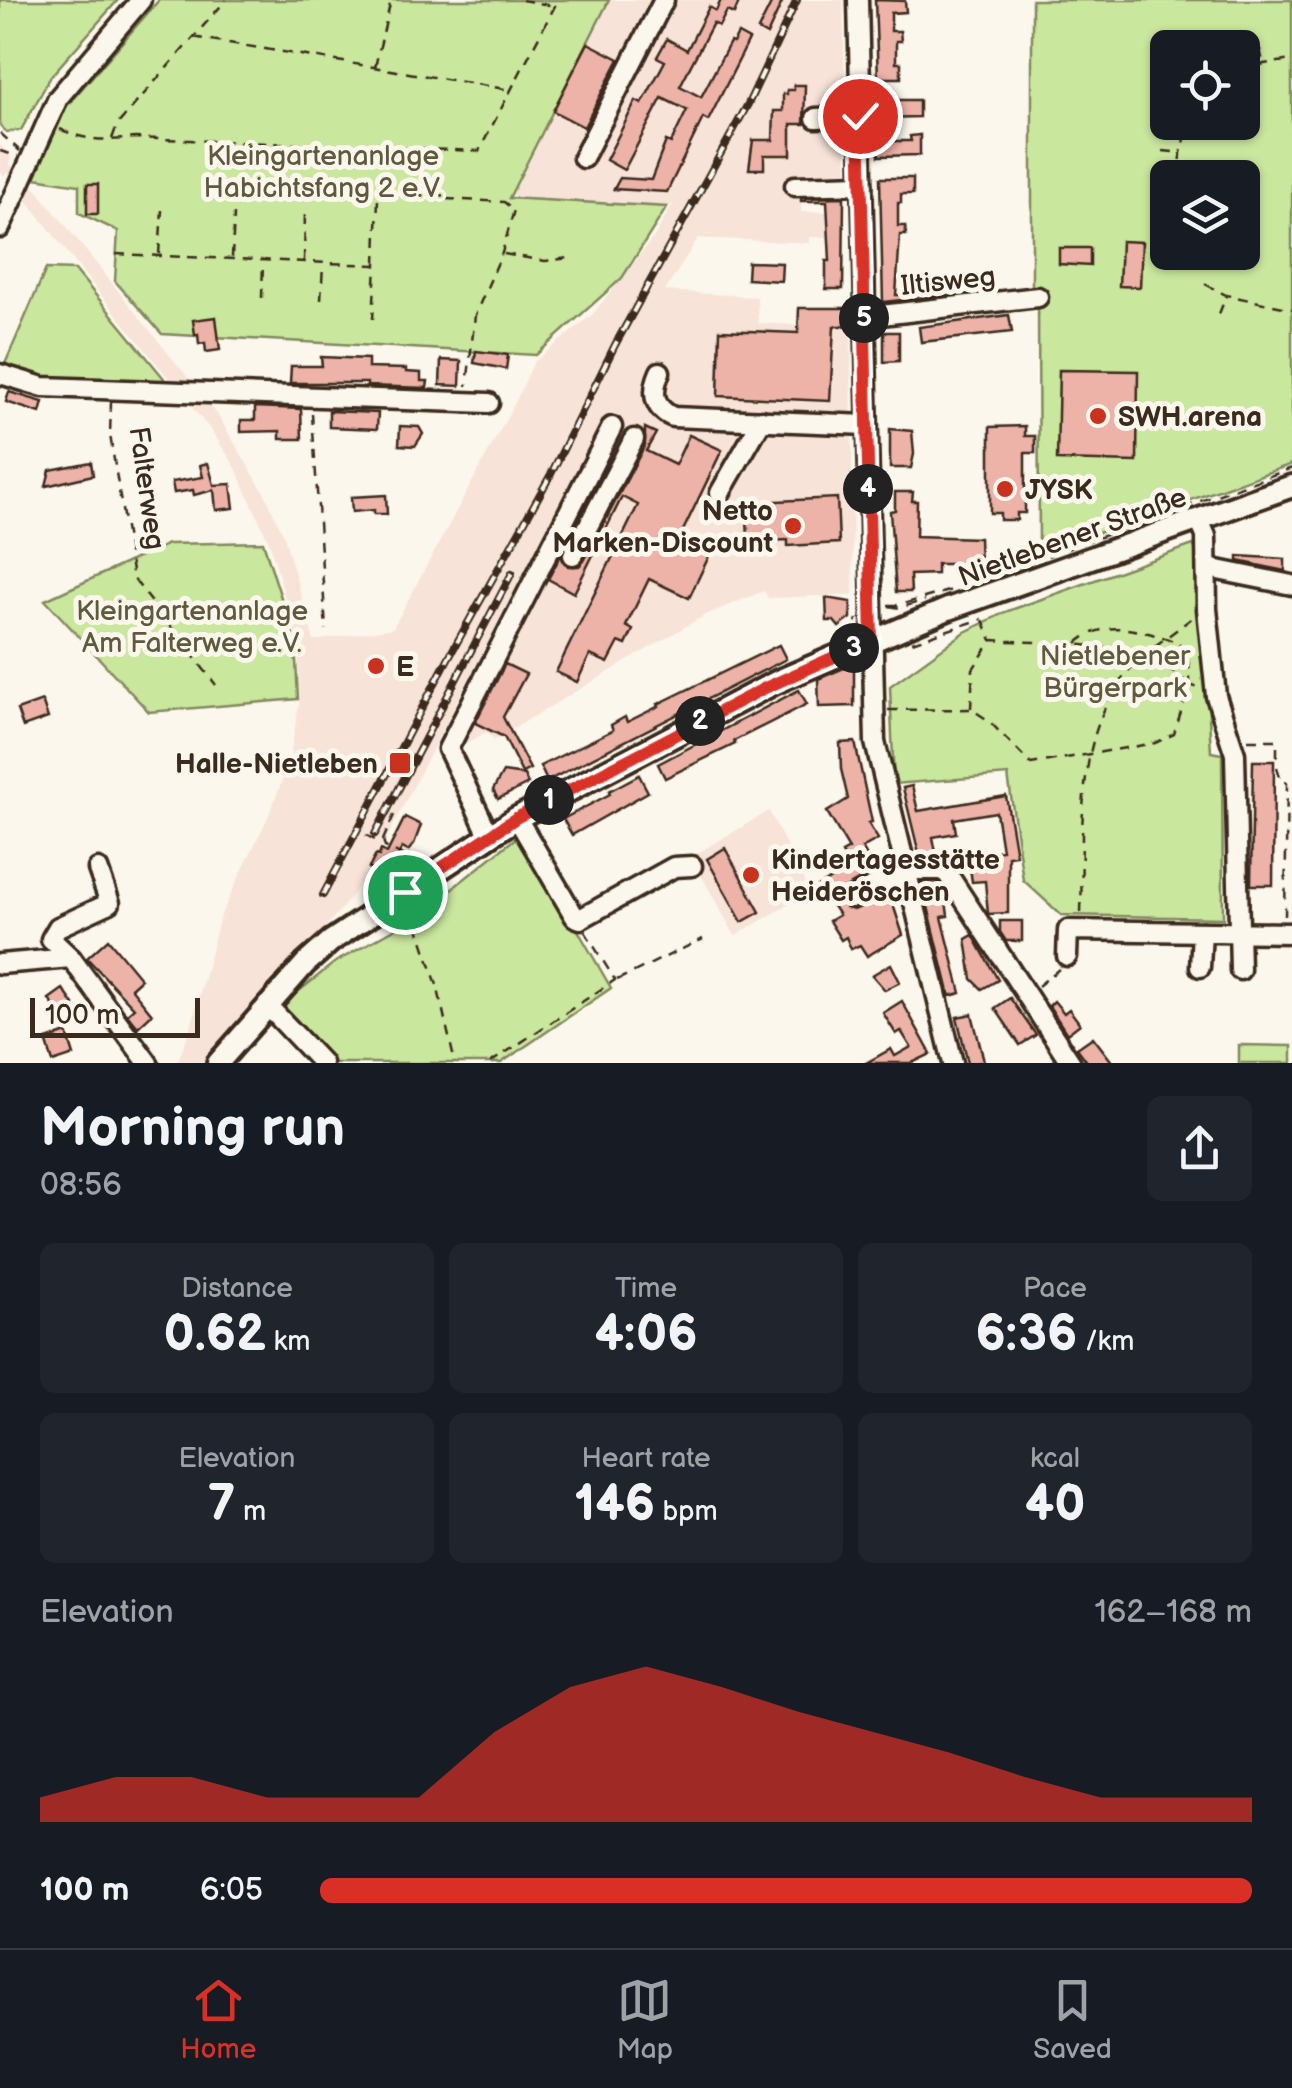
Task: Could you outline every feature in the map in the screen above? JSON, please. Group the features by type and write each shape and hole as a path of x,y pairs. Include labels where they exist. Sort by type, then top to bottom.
{"main road":[{"name":"Nietlebener Straße","path":"218,1063 267,1004 331,941 516,818 765,688 872,640 1292,486"}],"street":[{"path":"0,228 58,98 141,0"},
{"path":"583,158 664,0"},
{"path":"858,0 875,742 952,1063"},
{"path":"816,118 860,116"},
{"path":"795,186 862,184"},
{"name":"Iltisweg","path":"864,316 1038,297"},
{"path":"660,372 654,399 672,417 867,425"},
{"name":"Falterweg","path":"0,374 44,387 489,402"},
{"path":"720,492 762,420"},
{"path":"489,835 448,749 612,427"},
{"path":"573,555 634,439"},
{"path":"574,501 595,512"},
{"path":"1199,520 1206,536 1207,609 1216,696 1236,754 1240,970"},
{"path":"1208,568 1292,585"},
{"path":"516,818 575,916 586,918 674,867 692,866"},
{"path":"22,962 51,939 58,927 110,903 98,869"},
{"path":"853,898 904,870 946,870 1071,1063"},
{"path":"1066,956 1068,930 1289,934"},
{"path":"1200,967 1202,932"},
{"path":"51,939 71,958 148,1063"},
{"path":"0,964 71,958"},
{"path":"267,1004 322,1063"}],"path":[{"path":"111,141 117,125 226,0"},
{"path":"375,68 392,0"},
{"path":"522,0 555,6"},
{"path":"46,121 78,137 111,141 136,138 479,151 558,0"},
{"path":"194,37 511,90"},
{"path":"1260,48 1264,64"},
{"path":"1260,65 1292,60"},
{"path":"0,133 25,167"},
{"path":"1181,160 1185,140"},
{"path":"0,152 25,167"},
{"path":"1162,152 1181,153"},
{"path":"373,319 378,197"},
{"path":"446,199 504,202 514,210 502,253 476,315 465,402"},
{"path":"159,256 162,210"},
{"path":"304,262 306,211"},
{"path":"232,259 234,214"},
{"path":"502,253 545,261 569,258"},
{"path":"116,254 376,266"},
{"path":"262,298 264,260"},
{"path":"320,300 323,263"},
{"path":"1205,284 1226,295 1292,310"},
{"path":"1219,314 1226,295"},
{"name":"Falterweg","path":"112,390 110,434 133,578 216,685"},
{"path":"313,397 326,630"},
{"path":"994,575 1292,468"},
{"path":"888,606 959,588"},
{"path":"836,639 855,626 857,618"},
{"path":"1081,930 1088,754 1110,699 1143,656 1192,618"},
{"path":"907,644 982,619 992,640"},
{"path":"886,710 971,709 988,720 1032,764 1156,743 1174,734 1190,686 1185,652 1179,644 1126,626 1107,628 1075,645"},
{"path":"992,640 1075,645 1143,656 1171,670 1190,686 1206,690"},
{"path":"971,709 972,670 992,640"},
{"path":"1232,740 1277,740 1277,764 1282,780 1287,783"},
{"path":"1287,783 1292,779"},
{"path":"1287,783 1289,934"},
{"path":"394,815 385,847 435,870"},
{"path":"366,835 384,840"},
{"path":"405,892 437,984 455,1063"},
{"path":"575,916 615,980"},
{"path":"490,1063 615,980 703,940"},
{"path":"1026,997 1065,964 1066,956"}],"shaded area":[{"path":"609,0 843,0 847,190 801,192 801,212 827,212 827,237 810,237 809,243 698,238 665,291 757,297 758,323 851,328 853,595 768,598 764,591 705,615 494,740 487,732 452,751 566,491 369,872 209,1063 177,1063 191,1027 220,917 289,763 300,698 298,644 270,544 235,466 28,197 7,172 4,176 0,171 0,145 11,158 9,163 30,188 33,185 217,414 265,494 284,536 314,641 393,628 534,362 592,315 654,237 673,204 667,207 509,199"},
{"name":"Kindertagesstätte Heideröschen","path":"769,811 810,892 735,936 691,857"}],"green space":[{"path":"0,0 118,0 51,76 21,130 6,132 0,125"},
{"name":"Kleingartenanlage Habichtsfang 2 e.V.","path":"159,0 609,0 509,198 667,207 622,278 536,355 162,334 115,281 118,231 79,213 79,185 35,178 65,108"},
{"path":"1032,0 1292,0 1292,464 1039,554 1038,293 1032,291"},
{"path":"46,269 75,270 167,382 166,388 41,388 2,371"},
{"name":"Kleingartenanlage Am Falterweg e.V.","path":"263,542 295,641 298,699 149,712 45,600 168,544"},
{"name":"Nietlebener Bürgerpark","path":"1193,545 1200,558 1211,752 1222,754 1223,918 1061,915 1023,880 1008,775 894,784 890,686 965,632 1008,611"},
{"path":"522,833 611,988 501,1063 329,1063 278,1008 334,963 419,915"},
{"path":"1239,1045 1292,1046 1292,1063 1239,1063"}],"building":[{"path":"721,0 740,0 734,14 727,11 719,26 713,23 680,86 701,97 730,42 738,34 749,40 708,121 703,118 667,192 614,189 620,178 651,180 666,141 671,143 687,110 662,98 624,170 606,160 636,101 642,104 665,61 657,57 667,39 687,50 709,7 716,11"},
{"path":"773,0 783,0 767,35 758,30"},
{"path":"875,0 905,1 906,12 891,13 891,31 900,31 896,63 901,63 901,78 878,78"},
{"path":"588,43 619,59 584,127 553,111"},
{"path":"794,85 805,85 804,124 791,124 791,155 764,155 764,169 749,169 753,140 773,140 774,111 783,111 783,94 794,90"},
{"path":"879,100 919,100 919,117 879,118"},
{"path":"920,135 920,155 879,156 878,141 911,141 910,136"},
{"path":"880,178 913,178 913,194 901,194 898,203 898,226 905,226 906,235 900,235 896,295 948,295 883,302"},
{"path":"87,184 98,184 98,214 87,214"},
{"path":"844,197 843,289 826,289 826,261 830,261 827,201 801,198"},
{"path":"1121,241 1142,242 1140,287 1119,286"},
{"path":"1059,248 1090,248 1090,266 1059,264"},
{"path":"748,262 782,263 781,281 747,279"},
{"path":"799,308 845,308 845,326 834,326 830,401 718,396 720,330 798,333"},
{"path":"1009,315 1012,332 921,342 919,327"},
{"path":"216,317 220,350 206,352 205,343 199,344 198,334 195,335 193,320"},
{"path":"884,332 899,332 899,361 884,362"},
{"path":"476,351 508,355 506,369 474,363"},
{"path":"321,357 368,359 368,368 421,373 421,381 428,381 427,388 290,383 291,366 322,366"},
{"path":"441,360 461,361 460,386 440,385"},
{"name":"SWH.arena","path":"1059,370 1138,371 1137,462 1057,460"},
{"path":"9,392 43,402 40,413 6,402"},
{"path":"255,407 301,409 302,439 280,439 280,431 241,432 241,420 255,420"},
{"path":"329,411 378,413 377,429 329,427"},
{"path":"400,426 419,427 423,434 415,446 399,445"},
{"path":"1025,426 1025,436 1035,436 1035,453 1025,453 1025,513 1017,513 1017,520 1000,520 1000,513 990,513 990,427"},
{"path":"645,428 656,433 646,451 675,465 689,435 722,450 680,537 711,552 689,598 649,579 626,626 633,630 626,645 619,642 608,663 590,655 577,682 556,672 638,505 622,497 574,593 548,579 561,555 568,566 579,566 584,561 645,445"},
{"path":"890,429 912,431 911,468 890,468"},
{"path":"91,462 93,475 46,486 50,470"},
{"path":"208,463 214,485 231,484 234,508 216,510 214,490 194,495 193,490 174,493 172,482 203,477 200,465"},
{"path":"895,492 913,492 912,501 917,501 916,536 979,538 980,564 937,564 937,574 910,575 911,592 896,592 890,511 895,510"},
{"path":"386,495 387,514 374,514 374,510 352,512 351,497"},
{"name":"Netto Marken-Discount","path":"837,498 839,543 788,546 788,540 748,542 747,517 735,517 734,503"},
{"path":"1238,556 1285,559 1285,571 1238,561"},
{"path":"826,598 851,602 851,618 839,627 834,621 827,621"},
{"path":"779,645 786,659 547,781 540,766 613,730 611,725 625,717 627,722"},
{"path":"505,664 526,674 503,717 530,769 522,773 504,737 475,723"},
{"path":"854,668 854,706 819,707 818,679"},
{"path":"799,690 807,704 665,778 658,764"},
{"path":"42,701 48,718 23,727 17,710"},
{"path":"855,742 872,822 868,823 878,839 862,848 873,867 879,864 881,868 846,888 841,899 846,908 854,910 889,892 903,935 867,956 860,945 851,949 846,937 841,940 829,921 839,915 815,889 840,873 836,866 846,860 842,853 849,849 827,812 848,799 840,743"},
{"path":"1253,761 1274,761 1273,885 1251,885"},
{"path":"503,772 524,775 528,784 498,799 493,790"},
{"path":"639,775 648,792 572,835 563,819"},
{"path":"912,786 918,811 1006,796 1016,855 1008,856 1008,913 988,914 985,881 972,882 968,854 1002,850 996,812 954,819 956,833 933,837 937,858 920,858 903,788"},
{"path":"405,817 421,825 414,844 408,851 402,848 392,868 388,866 383,875 369,868 381,850 387,853"},
{"path":"725,848 760,912 742,922 707,859"},
{"path":"922,882 938,882 945,893 948,916 942,917 961,993 950,996"},
{"path":"1000,921 1022,921 1022,941 1006,941 1000,932"},
{"path":"973,935 998,980 982,989 972,979 966,939"},
{"path":"108,939 141,979 131,988 152,1014 138,1027 127,1014 134,1008 87,958"},
{"path":"891,964 900,982 885,990 872,975"},
{"path":"63,989 74,1005 60,1015 49,999"},
{"path":"1010,998 1036,1035 1020,1045 995,1008"},
{"path":"902,1001 931,1054 912,1063 866,1063 891,1049 895,1056 911,1047 901,1031 896,1034 883,1013"},
{"path":"1054,1001 1064,1013 1069,1009 1080,1024 1067,1034 1049,1006"},
{"path":"972,1014 984,1061 968,1063 957,1017"},
{"path":"67,1033 74,1055 53,1062 46,1040"},
{"path":"1093,1037 1113,1063 1088,1063 1077,1048"}],"railway":[{"path":"323,895 550,476 615,345 748,104 797,0"},
{"path":"375,834 512,573"}],"place":[{"name":"SWH.arena","path":"1098,416"},
{"name":"JYSK","path":"1005,489"},
{"name":"Netto Marken-Discount","path":"793,526"},
{"name":"E","path":"376,666"},
{"name":"Halle-Nietleben","path":"400,763"},
{"name":"Kindertagesstätte Heideröschen","path":"751,875"}],"route":[{"path":"405,892 516,818 765,688 872,640 860,116"}]}
